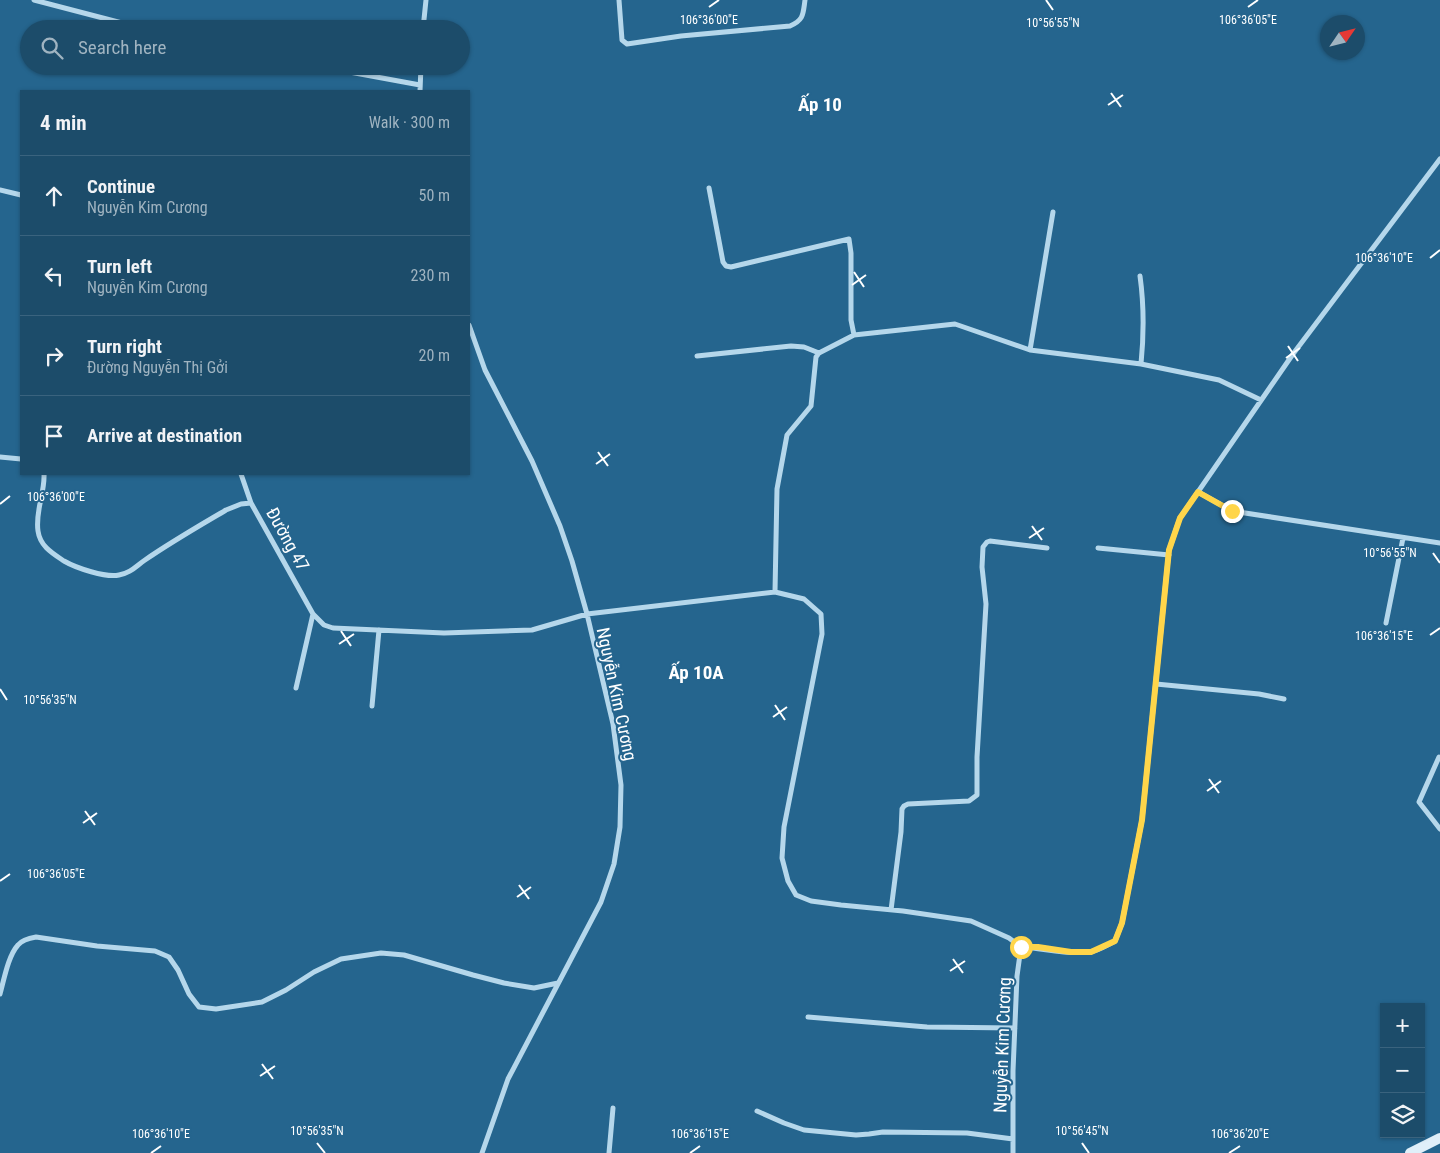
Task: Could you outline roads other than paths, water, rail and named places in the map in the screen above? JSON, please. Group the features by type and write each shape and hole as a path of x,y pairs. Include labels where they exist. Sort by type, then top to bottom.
{"main road":[{"path":"1410,1153 1440,1138"}],"street":[{"path":"34,0 111,20"},
{"path":"425,20 426,0"},
{"path":"619,0 622,40 626,44 680,36 790,26 798,22 803,16 805,0"},
{"path":"359,75 420,88 421,75"},
{"path":"1261,400 1218,380 1141,364 1030,350 955,324 854,335 819,353 816,357 811,406 787,435 777,489 776,592 804,599 821,614 822,634 784,828 782,858 788,881 796,894 811,901 841,906 891,910 971,921 1009,938 1021,947 1091,952 1115,941 1122,923 1142,820 1169,550 1180,518 1293,354 1440,159"},
{"path":"709,188 723,262 726,266 731,267 849,240 851,253 851,320 854,335"},
{"path":"0,190 20,195"},
{"path":"1030,350 1053,212"},
{"path":"1140,276 1143,296 1144,337 1141,364"},
{"name":"Nguyễn Kim Cương","path":"472,342 532,461 560,526 572,561 587,614 613,724 621,785 620,827 614,864 601,902 508,1079 482,1153"},
{"path":"697,356 791,346 804,347 819,353"},
{"path":"0,457 20,459"},
{"name":"Đường 47","path":"44,475 38,514 38,531 43,544 53,554 72,565 107,575 118,576 132,571 144,560 226,510 241,504 251,503 313,614 324,625 332,628 444,633 532,630 587,614 776,592"},
{"path":"241,475 251,503"},
{"path":"1198,492 1232,511 1440,543"},
{"path":"1386,623 1403,538"},
{"path":"891,910 902,832 902,809 904,806 908,804 969,802 977,795 977,757 986,604 982,567 983,546 990,541 1047,548"},
{"path":"1098,548 1169,555"},
{"path":"296,688 313,614"},
{"path":"372,706 379,630"},
{"path":"1156,684 1259,694 1284,699"},
{"path":"1439,757 1419,802 1440,829"},
{"path":"0,994 12,955 19,944 27,939 36,937 97,946 154,951 169,957 199,1007 216,1009 262,1002 341,959 380,953 404,955 504,983 534,988 558,983"},
{"name":"Nguyễn Kim Cương","path":"1013,1153 1013,1071 1017,976 1021,947"},
{"path":"808,1017 927,1027 1015,1028"},
{"path":"609,1153 613,1108"},
{"path":"757,1111 804,1130 856,1134 883,1132 967,1133 1013,1139"}],"district":[{"name":"Ấp 10","path":"820,104"},
{"name":"Ấp 10A","path":"696,672"}]}
